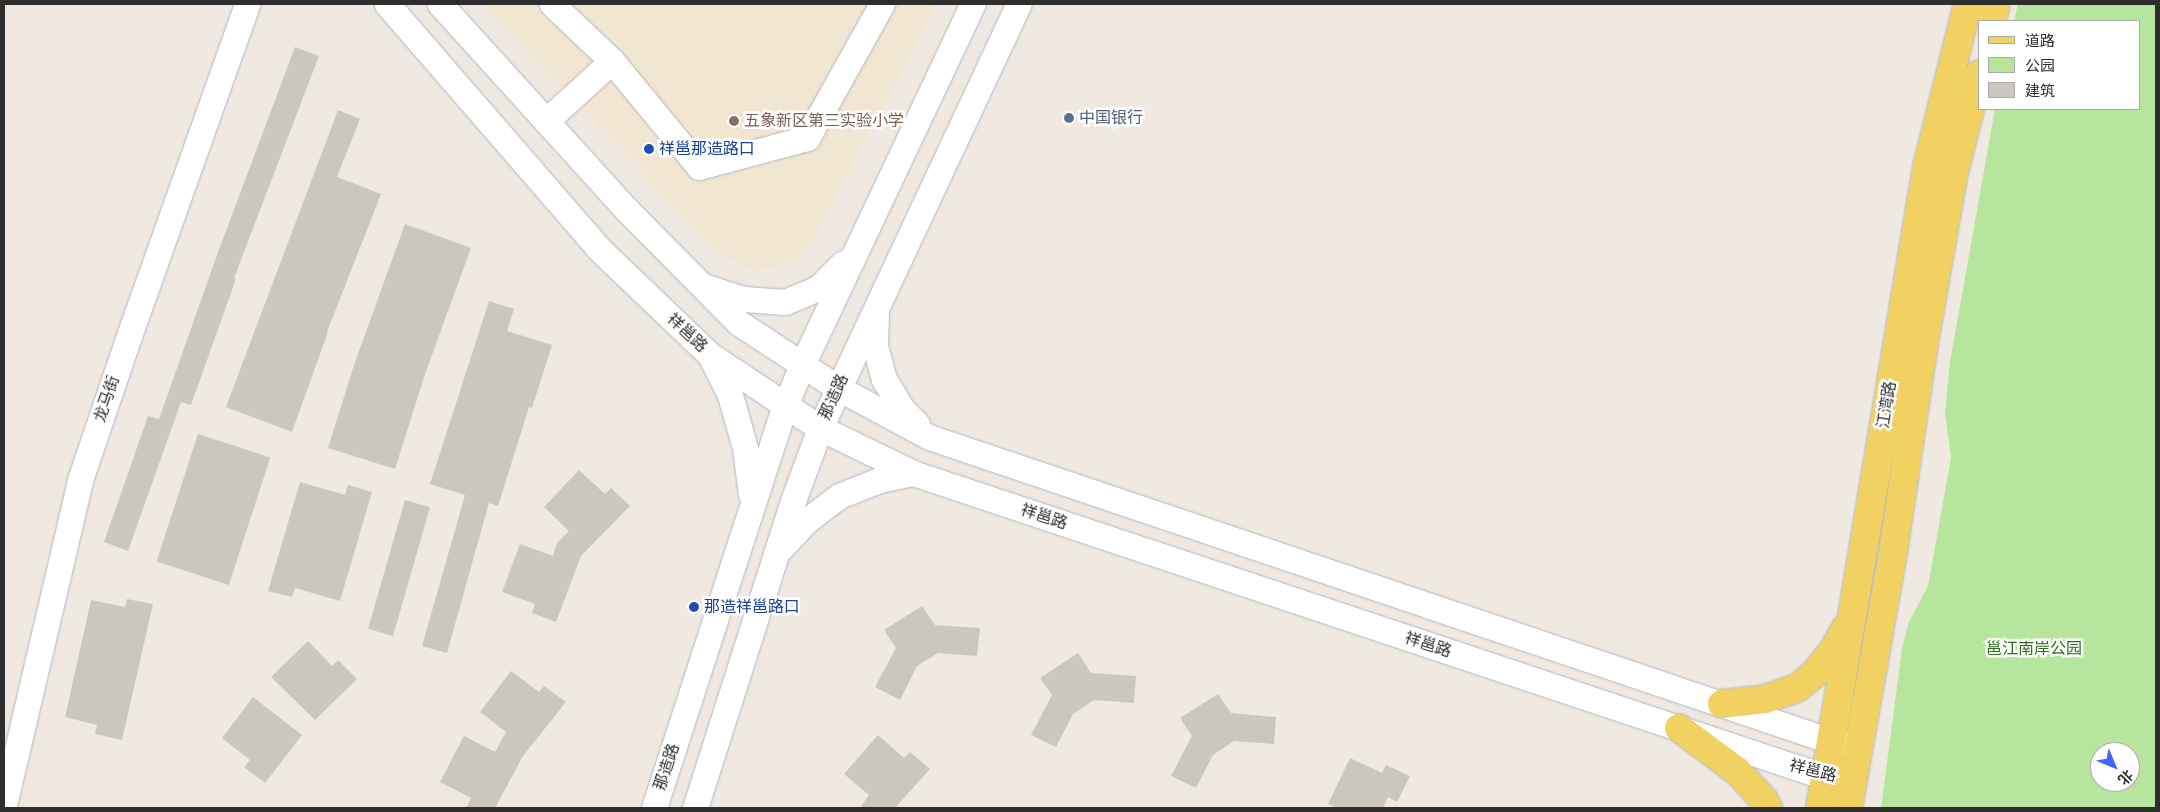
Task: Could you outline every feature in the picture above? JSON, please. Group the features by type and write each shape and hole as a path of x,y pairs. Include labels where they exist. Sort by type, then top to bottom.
{"main road":[{"name":"江湾路","path":"1820,808 1927,167 1968,4"},
{"path":"1992,20 1996,4"},
{"name":"江湾路","path":"1848,808 1894,546 1924,343 1952,186 1978,78"},
{"path":"1722,704 1765,699 1797,688 1814,674 1834,649 1852,617"},
{"path":"1679,728 1737,771 1764,800 1768,808"}],"street":[{"name":"龙马街","path":"4,805 80,480 128,336 247,4"},
{"name":"祥邕路","path":"387,4 598,248 710,355 820,428 914,473 1825,777 1853,779"},
{"name":"祥邕路","path":"440,4 626,209 739,323 838,388 929,437 1831,741 1859,746"},
{"path":"552,4 612,62 699,167 807,138 882,4"},
{"name":"那造路","path":"654,808 752,502 785,406 802,365 973,4"},
{"name":"那造路","path":"695,808 776,554 820,428 1019,4"},
{"path":"546,121 612,62"},
{"path":"701,286 744,299 784,302 818,288 856,250"},
{"path":"876,307 875,346 884,379 902,409 929,437"},
{"path":"710,355 730,395 743,439 752,502"},
{"path":"776,554 805,522 839,496 879,480 914,473"}],"shaded area":[{"name":"五象新区第三实验小学","path":"480,4 936,4 815,237 794,258 777,268 755,271 735,263 715,248"}],"green space":[{"name":"邕江南岸公园","path":"2018,4 2156,4 2156,808 1881,808 1902,649 1908,624 1928,586 1951,458 1945,413 1950,362 1995,110 2140,110 2140,20 2014,20"}],"building":[{"path":"295,47 319,56 234,278 236,279 191,405 181,402 128,551 104,542 148,416 159,419 217,255"},
{"path":"338,110 360,119 337,177 381,194 327,332 292,432 226,407"},
{"path":"405,224 471,248 425,374 395,469 328,448 354,365"},
{"path":"489,301 514,309 507,331 552,345 532,408 529,407 498,506 489,503 447,653 422,646 465,495 430,484"},
{"path":"198,434 270,457 229,585 157,561"},
{"path":"579,470 605,494 611,488 630,506 581,556 556,622 532,613 535,604 502,592 520,544 553,556 557,543 569,531 544,507"},
{"path":"300,482 345,495 348,485 372,492 340,601 295,588 292,597 268,591"},
{"path":"405,500 430,507 393,636 368,629"},
{"path":"127,599 153,604 122,740 95,734 97,725 65,717 91,600 125,607"},
{"path":"922,606 935,625 980,628 977,656 938,653 917,666 900,700 875,687 896,648 884,630"},
{"path":"308,641 332,666 338,660 357,679 315,720 271,677"},
{"path":"1078,653 1091,673 1136,676 1134,703 1094,700 1073,714 1056,747 1031,735 1052,695 1040,678"},
{"path":"511,671 539,692 544,686 566,702 523,756 495,808 466,808 471,798 440,782 464,736 495,752 506,732 480,712"},
{"path":"1218,694 1231,713 1276,717 1274,744 1234,741 1213,755 1196,788 1171,776 1192,736 1180,718"},
{"path":"253,697 302,735 265,783 244,767 250,760 222,738"},
{"path":"878,735 904,758 910,752 930,769 895,808 860,808 869,795 844,774"},
{"path":"1350,758 1382,773 1386,765 1410,776 1397,802 1388,797 1383,808 1338,808 1328,804"}],"place":[{"name":"中国银行","path":"1069,118"},
{"name":"五象新区第三实验小学","path":"734,121"},
{"name":"祥邕那造路口","path":"649,149"},
{"name":"那造祥邕路口","path":"694,607"}]}
